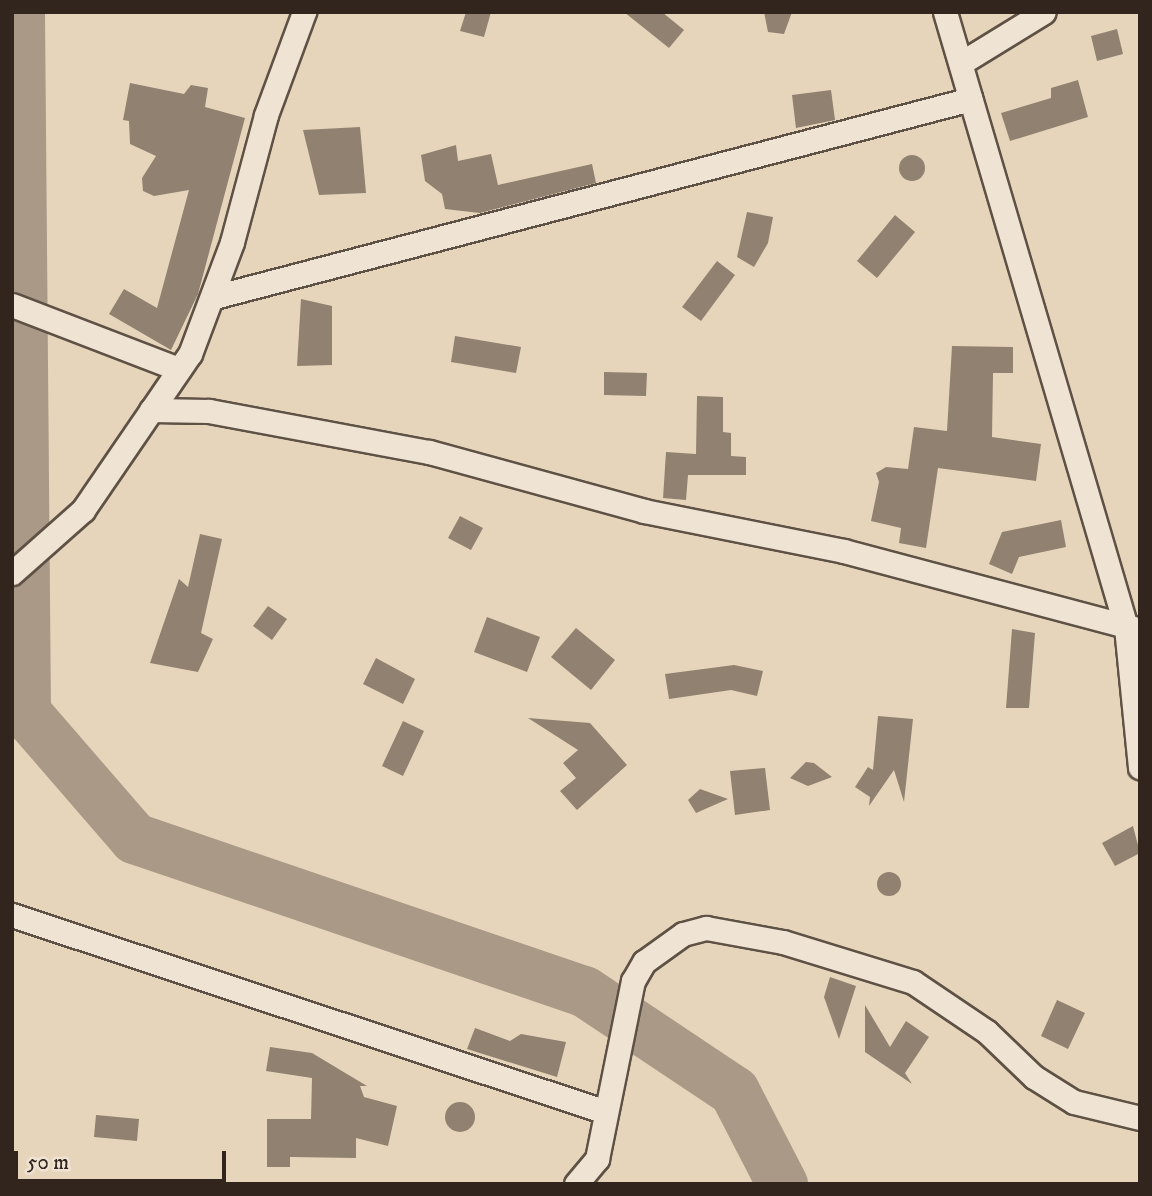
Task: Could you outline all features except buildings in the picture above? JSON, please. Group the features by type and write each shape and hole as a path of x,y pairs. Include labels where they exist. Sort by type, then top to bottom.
{"street":[{"path":"12,573 83,510 179,369 214,297 266,115 304,12"},
{"path":"945,12 1133,628 1140,767"},
{"path":"961,63 1044,12"},
{"path":"214,297 971,99"},
{"path":"12,305 179,369"},
{"path":"151,410 209,411 429,452 644,512 844,551 1133,628"},
{"path":"12,915 603,1111"},
{"path":"576,1184 597,1159 603,1111 633,981 644,962 683,934 706,929 783,942 913,982 987,1032 1034,1077 1074,1102 1140,1118"}],"waterway":[{"path":"19,12 25,712 134,838 584,991 734,1091 782,1184"}]}
